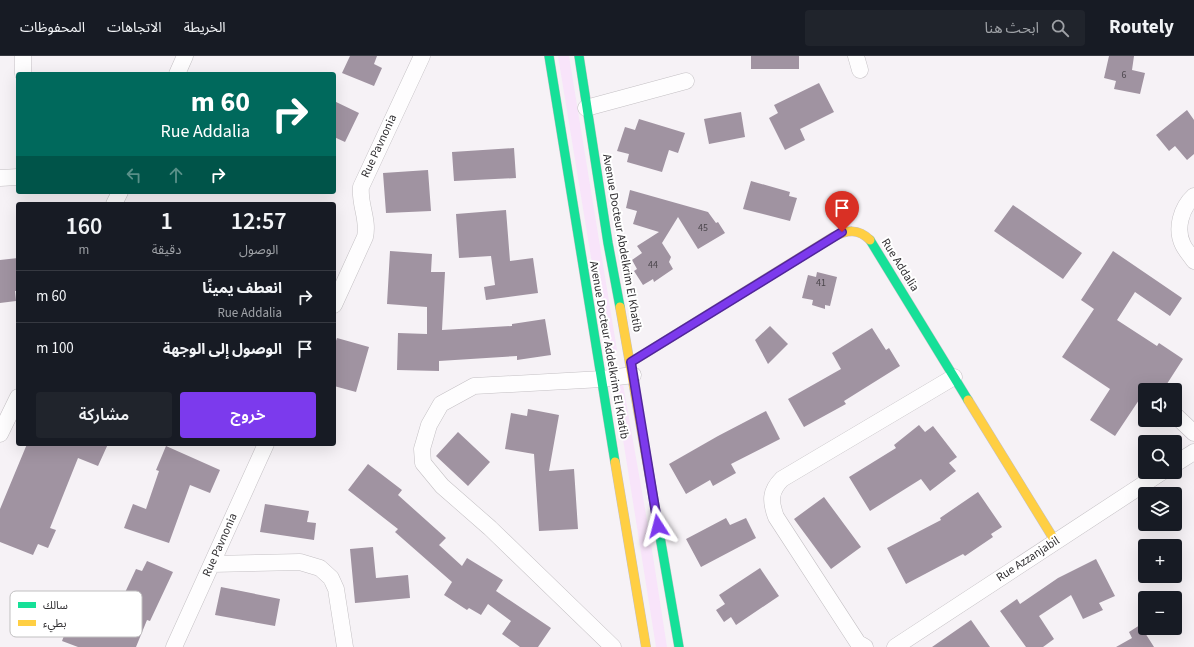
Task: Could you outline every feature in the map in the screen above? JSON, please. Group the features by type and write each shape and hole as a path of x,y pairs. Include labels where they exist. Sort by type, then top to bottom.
{"main road":[{"name":"Avenue Docteur Addelkrim El Khatib","path":"549,56 578,241 646,647"},
{"name":"Avenue Docteur Abdelkrim El Khatib","path":"579,56 608,242 632,368 679,647"},
{"name":"Rue Addalia","path":"632,368 833,237 842,232 857,230 868,236 1055,541"}],"street":[{"path":"23,56 23,72"},
{"path":"178,72 185,56"},
{"name":"Rue Pavnonia","path":"336,301 365,237 367,227 360,195 361,186 422,56"},
{"path":"586,108 686,81"},
{"path":"0,178 16,177"},
{"path":"1194,196 1186,204 1181,217 1180,230 1183,244 1194,261"},
{"path":"613,647 438,480 423,463 422,449 429,425 441,404 474,386 602,379 632,368"},
{"path":"866,647 858,643 776,517 771,503 773,492 782,479 954,377"},
{"path":"0,434 16,401"},
{"path":"1182,421 1194,433"},
{"name":"Rue Pavnonia","path":"174,647 265,446"},
{"path":"1182,460 1194,452"},
{"name":"Rue Azzanjabil","path":"895,647 1151,479"},
{"path":"212,564 300,562 320,568 332,578 336,589 345,647"}],"shaded area":[{"path":"558,56 569,56 617,350 612,356 607,355"},
{"path":"623,384 650,537 667,647 656,647 615,389 616,385"}],"building":[{"path":"350,56 377,56 374,64 382,68 374,86 342,73"},
{"path":"751,56 799,56 799,69 751,69"},
{"path":"1109,56 1134,56 1132,70 1145,73 1140,94 1114,89 1116,81 1104,78"},
{"path":"819,83 834,112 800,129 805,140 785,150 769,118 778,113 774,105"},
{"path":"336,102 359,113 345,142 336,138"},
{"path":"1187,110 1194,120 1194,154 1187,160 1175,146 1169,151 1156,135"},
{"path":"741,112 745,137 709,144 704,119"},
{"path":"639,119 685,133 678,153 669,150 662,172 627,162 629,154 617,151 625,127 635,130"},
{"path":"514,148 516,178 454,181 452,152"},
{"path":"428,170 431,211 386,213 383,173"},
{"path":"751,181 790,192 789,196 797,198 790,221 743,209"},
{"path":"630,190 708,212 716,223 718,222 725,233 698,249 678,217 662,243 671,257 669,262 673,269 654,282 653,279 643,285 634,271 637,269 632,260 642,253 637,246 659,232 633,224 637,211 626,208"},
{"path":"1013,205 1082,253 1063,279 994,231"},
{"path":"506,210 510,261 533,258 538,293 486,300 484,287 495,285 491,256 459,258 456,214"},
{"path":"390,251 432,254 431,272 445,272 442,330 512,326 512,324 545,319 551,355 517,360 517,356 439,361 439,371 397,370 398,333 427,334 427,307 387,304"},
{"path":"1113,251 1182,298 1170,316 1135,292 1117,320 1157,346 1159,343 1183,359 1168,383 1138,383 1138,402 1115,436 1090,420 1110,389 1062,357 1094,309 1081,300"},
{"path":"16,258 16,301 0,303 0,260"},
{"path":"817,272 837,277 830,306 825,305 825,309 812,305 813,300 802,298 808,275 816,277"},
{"path":"770,326 788,344 768,364 755,340"},
{"path":"872,328 886,350 889,348 900,366 844,401 846,404 804,427 788,399 841,369 832,353"},
{"path":"337,338 369,347 356,392 336,387"},
{"path":"528,409 559,415 549,471 574,469 578,529 539,531 534,454 505,449 511,413 527,416"},
{"path":"766,411 780,439 731,464 736,473 713,486 710,480 686,494 669,464"},
{"path":"919,425 925,432 933,426 957,457 949,463 956,471 930,491 921,479 870,511 849,477 896,448 894,445"},
{"path":"458,432 490,462 468,486 436,456"},
{"path":"26,446 107,446 98,466 78,458 50,528 56,530 48,548 38,544 33,555 0,542 0,509"},
{"path":"166,446 220,470 210,493 190,485 169,543 124,528 133,504 146,509 159,471 156,470"},
{"path":"368,464 402,490 398,495 446,538 439,545 462,566 467,558 503,580 496,591 551,628 538,647 520,647 502,634 511,621 488,604 481,615 469,608 467,610 444,595 452,582 395,532 398,529 348,490"},
{"path":"978,492 1002,527 991,534 993,537 965,556 963,554 906,584 887,548 941,520 940,518"},
{"path":"824,497 861,547 831,569 794,519"},
{"path":"265,504 309,511 307,522 316,523 314,540 260,532"},
{"path":"726,518 730,525 746,518 756,538 701,567 686,539"},
{"path":"373,547 376,578 408,575 410,598 355,603 350,549"},
{"path":"1096,559 1115,596 1099,603 1103,610 1083,619 1071,595 1039,616 1054,639 1043,647 1026,647 1000,611 1017,599 1020,604 1058,578"},
{"path":"147,561 173,572 150,621 147,620 142,632 142,591 126,591 136,569 142,571"},
{"path":"760,568 779,596 736,625 731,617 724,622 716,610 725,604 719,595"},
{"path":"221,587 280,599 275,626 215,615"},
{"path":"971,620 990,647 932,647"},
{"path":"1138,626 1138,635 1146,635 1154,647 1116,647 1132,638 1129,632"},
{"path":"64,637 140,637 136,647 78,647 62,641"}],"traffic: fast":[{"path":"549,56 615,462"},
{"path":"579,56 608,243 620,307"},
{"path":"870,240 968,400"},
{"path":"653,496 679,647"}],"traffic: slow":[{"path":"631,362 833,237 852,231 861,233 870,240"},
{"path":"620,307 653,496"},
{"path":"968,400 1055,541"},
{"path":"615,462 646,647"}],"route":[{"path":"658,526 631,362 842,232"}]}
